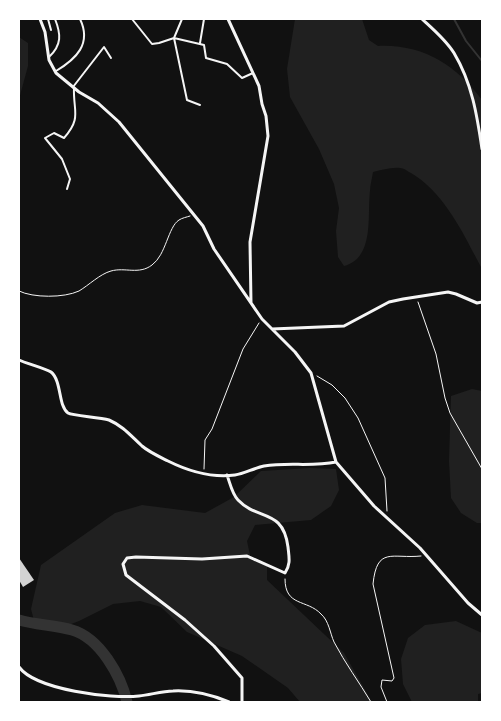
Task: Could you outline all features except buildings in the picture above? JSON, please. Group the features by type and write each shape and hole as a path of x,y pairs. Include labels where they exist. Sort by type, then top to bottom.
{"street":[{"path":"40,19 45,32 48,57 55,71 98,103 119,122 203,226 214,249 262,319 295,352 311,373 336,462 385,516 420,548 468,603 482,615"},
{"path":"228,19 259,86 266,116 268,136 250,242 251,304"},
{"path":"422,19 455,54 466,74 477,114 482,149"},
{"path":"271,329 344,326 389,302 448,292 477,303 482,302"},
{"path":"19,360 50,371 56,378 64,410 70,415 91,416 109,421 125,430 144,448 194,472 235,475 264,466 319,465 336,462"},
{"path":"228,475 237,499 249,508 273,518 281,524 286,538 290,565 285,573 247,556 202,559 136,557 127,558 123,564 126,575 214,646 242,678 242,702"},
{"path":"19,667 28,675 49,686 111,697 138,696 173,691 203,694 229,702"}],"lane":[{"path":"48,19 51,30"},
{"path":"48,57 58,46 60,37 55,19"},
{"path":"55,71 69,63 78,54 83,44 84,36 80,19"},
{"path":"132,19 152,44 174,38 204,45 206,58 227,64 242,78 253,73"},
{"path":"182,19 174,38 187,100 200,105"},
{"path":"200,44 204,19"},
{"path":"67,189 70,179 62,159 45,138 54,133 64,138 70,131 77,111 74,87 104,47 111,58"}],"path":[{"path":"19,291 35,295 64,295 77,292 110,271 133,272 144,270 158,259 174,225 179,220 193,216"},
{"path":"416,297 436,354 450,413 482,469"},
{"path":"204,473 205,440 212,429 242,349 262,319"},
{"path":"311,373 322,377 332,385 345,398 358,418 385,478 387,510 385,516"},
{"path":"387,702 381,687 382,680 392,681 394,678 373,584 374,571 378,562 383,558 390,556 426,555"},
{"path":"285,573 285,582 290,597 321,613 334,641 371,702"}],"shaded area":[{"path":"295,19 362,19 369,40 378,46 410,49 437,59 461,77 482,100 482,269 461,229 444,203 423,181 401,168 373,172 370,189 368,234 365,245 361,254 354,261 344,266 338,257 336,231 339,208 334,184 319,149 290,97 287,69"},
{"path":"19,37 28,43 28,66 19,99"},
{"path":"472,389 482,391 482,523 477,523 461,513 451,498 449,461 451,396"},
{"path":"310,468 336,469 339,490 331,506 311,520 255,525 247,541 251,560 267,565 267,580 344,653 372,702 300,702 288,688 242,656 187,632 161,607 140,601 113,604 79,621 53,631 36,628 31,609 41,565 115,513 142,505 205,513 234,497 261,471"},
{"path":"456,621 482,633 482,693 478,694 478,702 412,702 403,684 401,659 408,638 425,625"}],"waterway":[{"path":"454,19 466,41 482,61"},
{"path":"19,620 72,630 92,641 108,659 120,681 127,702"}]}
